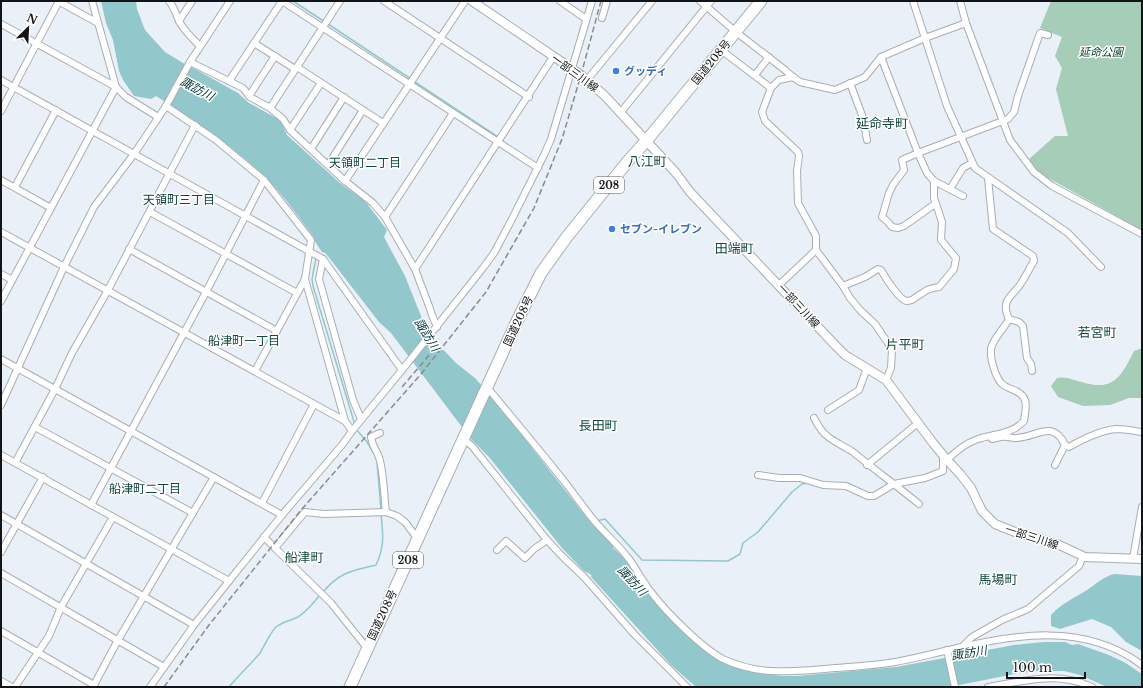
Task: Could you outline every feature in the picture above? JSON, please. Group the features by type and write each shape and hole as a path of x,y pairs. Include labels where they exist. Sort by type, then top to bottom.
{"highway":[{"name":"国道208号","path":"350,687 518,319 541,273 566,238 628,161 761,1"}],"main road":[{"name":"一部三川線","path":"472,1 587,80 605,96 647,140 676,173 690,192 840,350 886,380 945,458 971,488 982,512 995,524 1015,532 1055,543 1083,556 1142,558"},
{"path":"1,682 10,687"}],"street":[{"path":"1,111 59,1 98,23"},
{"path":"1,301 116,87 92,1"},
{"path":"169,1 173,5 179,22 185,31 200,46"},
{"path":"179,22 192,1"},
{"path":"1,405 64,267 94,207 134,154 167,105 189,63 230,1"},
{"path":"228,81 282,1 538,168"},
{"path":"270,108 340,1"},
{"path":"384,1 529,97"},
{"path":"345,181 465,1"},
{"path":"560,1 586,19"},
{"path":"150,687 194,625 264,537 320,471 437,327 494,253 538,168 551,139 592,1"},
{"path":"602,18 607,1"},
{"path":"587,80 652,1"},
{"path":"700,1 736,32 800,82 835,90 865,78 881,57 924,38 966,23"},
{"path":"620,112 712,1"},
{"path":"913,1 947,106 975,168 1068,233 1101,267"},
{"path":"960,1 966,23 1010,140 1034,172 1052,186 1142,234"},
{"path":"1,24 116,87 126,96 158,117"},
{"path":"935,204 904,226 898,228 892,227 882,217 893,185 904,170 902,160 1008,119 1014,112 1018,96 1040,34 1048,35"},
{"path":"254,43 344,97 383,123"},
{"path":"721,50 771,88"},
{"path":"248,96 275,56"},
{"path":"755,76 769,57"},
{"path":"881,57 927,173 934,180 963,196"},
{"path":"415,269 529,97 553,58"},
{"path":"189,63 242,88 248,96 270,108 283,119 290,130 345,181 373,203 385,217 415,269 437,327"},
{"path":"793,77 779,80 771,88 762,112 765,121 798,152 798,203 816,236 816,250 843,286 850,298 875,324 892,349 891,368 886,380"},
{"path":"1,80 323,259 402,370"},
{"path":"290,130 321,83"},
{"path":"850,83 863,118 868,140"},
{"path":"311,149 344,97"},
{"path":"167,105 216,140 264,180 311,240 306,279 345,421 352,431"},
{"path":"15,187 56,110"},
{"path":"328,165 363,110"},
{"path":"385,217 453,113"},
{"path":"15,463 55,389 72,353 108,290 195,125"},
{"path":"950,189 963,168 972,163"},
{"path":"988,178 993,229 1033,256 1034,260 1025,274 1023,281 1009,297 1005,305 1009,320"},
{"path":"1,180 51,208"},
{"path":"91,505 206,292 264,180"},
{"path":"843,286 865,277 878,269 881,270 894,289 908,301 916,298 928,288 939,287 954,269 956,258 942,240 942,222 935,204 933,192 934,180"},
{"path":"150,212 297,293"},
{"path":"1,232 184,331 345,421"},
{"path":"129,249 277,331"},
{"path":"779,285 816,250"},
{"path":"323,259 319,280 353,400 361,419"},
{"path":"1,274 12,280"},
{"path":"255,371 306,279"},
{"path":"1009,320 1019,322 1023,326 1027,358 1031,364 1032,371"},
{"path":"758,475 779,478 800,478 823,485 846,486 868,496 874,496 894,484 925,478 943,471 945,458 971,442 988,436 1014,430 1024,421 1026,410 1025,400 1022,394 1002,383 995,370 991,349 1009,320"},
{"path":"1,358 282,515"},
{"path":"828,410 859,390 867,368"},
{"path":"486,390 491,392 549,462 597,524 629,558 650,591 659,602 691,634 722,658 754,669 771,672 789,672 894,662 962,647 1019,637 1045,635 1076,637 1100,642 1112,647 1142,665"},
{"path":"262,503 314,404"},
{"path":"814,418 822,432 852,452 867,465 920,504"},
{"path":"867,465 918,423"},
{"path":"35,427 192,513"},
{"path":"971,442 976,443 989,439 1008,437 1015,439 1043,431 1052,431 1057,433 1065,445 1069,447 1105,431 1118,429 1142,432"},
{"path":"380,433 371,437 372,445 381,462 386,512"},
{"path":"465,436 547,540 584,577 635,635 687,687"},
{"path":"1056,465 1065,445"},
{"path":"1,455 229,581"},
{"path":"1,552 43,477"},
{"path":"1,631 94,686 118,640 214,477"},
{"path":"1133,558 1142,507"},
{"path":"275,548 305,512 324,514 386,512 405,522 417,538"},
{"path":"1,515 194,625"},
{"path":"15,687 49,636 61,607 113,517"},
{"path":"264,537 331,602 367,648"},
{"path":"497,550 506,541 525,558 534,549 547,540"},
{"path":"962,647 972,638 1002,620 1028,609 1079,566 1083,556"},
{"path":"1,573 164,667"},
{"path":"947,650 955,687"},
{"path":"988,687 1040,678 1070,680 1084,683 1092,687"}],"green space":[{"name":"延命公園","path":"1051,1 1142,1 1142,230 1041,174 1028,160 1055,136 1068,136 1056,89 1062,68 1055,56 1062,37 1040,28"},
{"path":"1142,348 1142,398 1129,398 1110,405 1083,406 1058,397 1051,386 1057,378 1070,378 1093,385 1109,383 1120,375 1134,351"}],"water":[{"name":"諏訪川","path":"101,1 136,1 137,9 145,30 165,52 238,93 249,103 280,120 287,135 341,184 365,201 387,230 384,237 405,276 425,326 437,343 456,363 475,378 491,396 591,523 594,523 594,525 613,544 613,548 624,558 638,577 645,590 681,629 745,670 782,676 896,667 1014,645 1044,642 1065,642 1072,645 1078,644 1124,662 1142,674 1142,687 1107,687 1080,675 1064,671 1037,671 949,687 696,687 671,665 591,577 592,576 584,571 562,548 489,457 471,439 391,333 379,322 327,255 322,252 314,240 314,237 286,200 268,180 229,146 156,96 151,99 134,96 123,80 119,71 113,40 106,23"},
{"path":"1114,574 1142,576 1142,651 1126,642 1111,627 1092,619 1060,629 1051,626 1051,615 1059,608 1103,579"}],"waterway":[{"path":"293,1 325,22"},
{"path":"328,24 411,79"},
{"path":"415,82 498,137"},
{"path":"316,258 312,279 313,286 355,425"},
{"path":"356,429 367,442 376,457"},
{"path":"377,462 381,510"},
{"path":"596,521 605,519 642,560 728,561 740,554 743,543 758,532 792,492 802,484 808,483"},
{"path":"323,592 335,580 346,573 376,565 382,546 383,534 381,514"},
{"path":"229,687 260,653 276,627 300,616 320,595"}],"railway":[{"path":"164,687 209,625 301,510 421,374 486,292 534,208 562,139 601,1"},
{"path":"402,387 437,346"}],"place":[{"name":"グッディ","path":"616,71"},
{"name":"セブン-イレブン","path":"612,229"}],"district":[{"name":"延命寺町","path":"882,123"},
{"name":"八江町","path":"647,161"},
{"name":"天領町二丁目","path":"365,163"},
{"name":"天領町三丁目","path":"179,200"},
{"name":"田端町","path":"734,248"},
{"name":"若宮町","path":"1097,332"},
{"name":"船津町一丁目","path":"244,341"},
{"name":"片平町","path":"905,344"},
{"name":"長田町","path":"598,425"},
{"name":"船津町二丁目","path":"145,489"},
{"name":"船津町","path":"304,557"},
{"name":"馬場町","path":"998,579"}]}
